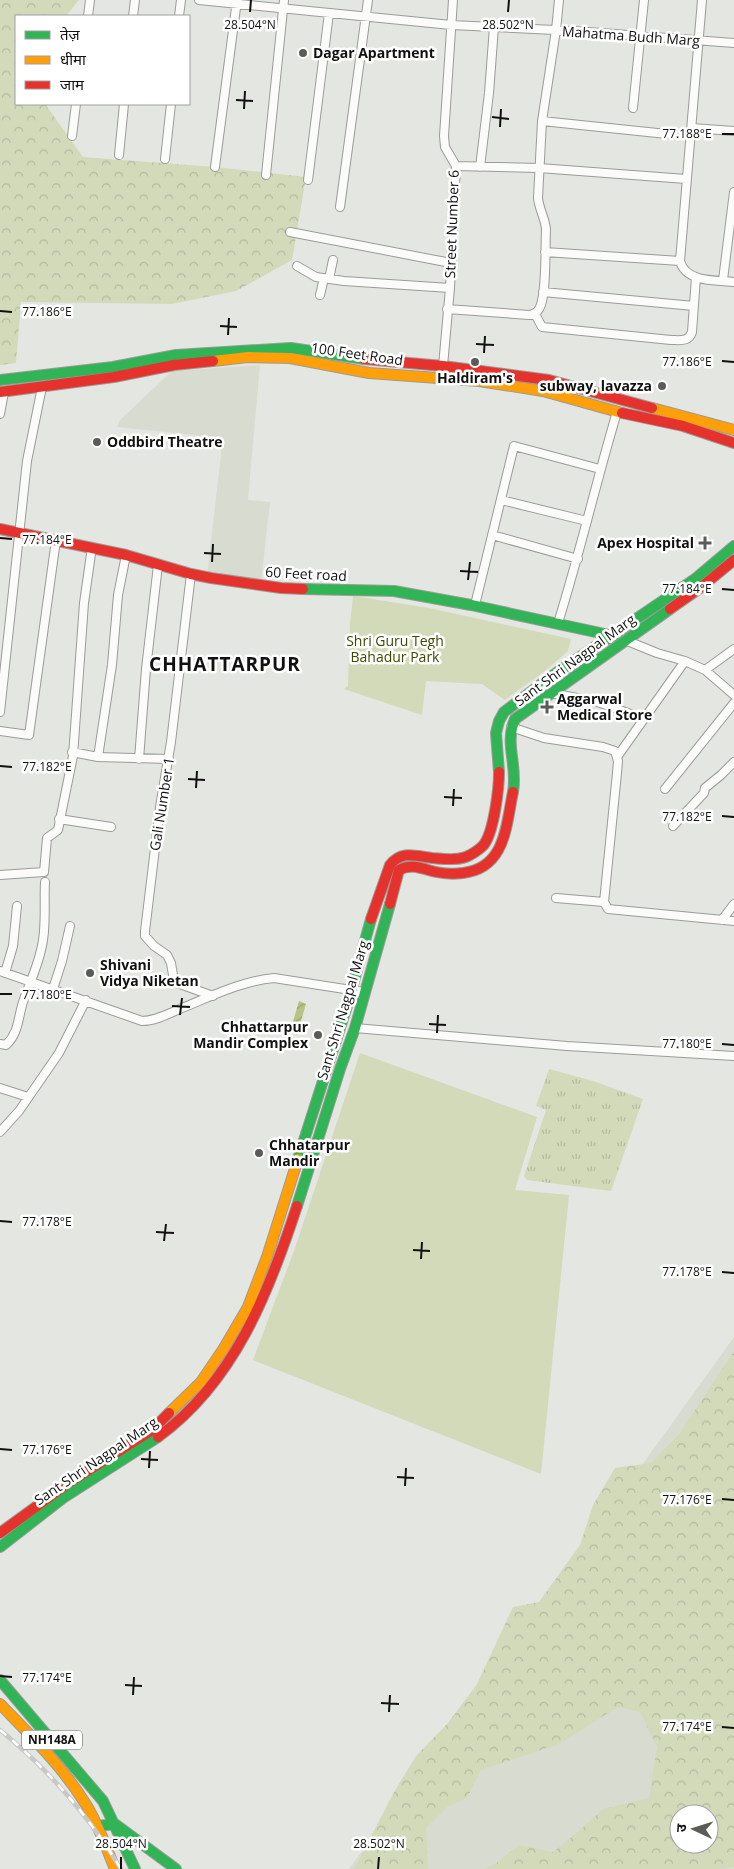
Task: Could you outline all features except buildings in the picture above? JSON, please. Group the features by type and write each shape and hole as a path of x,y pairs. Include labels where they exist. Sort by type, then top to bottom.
{"main road":[{"name":"100 Feet Road","path":"2,392 42,387 153,364 176,355 291,348 381,361 443,366 549,380 734,430"},
{"name":"100 Feet Road","path":"0,380 113,367 153,364 174,365 248,357 290,358 369,373 479,380 543,391 617,412 683,426 734,443"},
{"name":"60 Feet road","path":"0,529 126,555 191,574 281,588 394,591 475,605 612,635 625,640"},
{"name":"Sant Shri Nagpal Marg","path":"0,1532 70,1482 152,1430 201,1382 248,1307 285,1201 351,990 375,906 390,865 395,859 406,854 457,859 468,856 485,844 496,806 499,774 496,733 504,712 552,676 695,579 734,546"},
{"name":"Sant Shri Nagpal Marg","path":"0,1547 70,1493 158,1438 190,1411 213,1385 230,1358 257,1312 284,1245 345,1053 355,1028 399,870 403,866 409,866 439,873 460,874 492,862 499,851 507,827 515,779 508,737 516,719 700,588 734,560"},
{"path":"285,1201 296,1206"},
{"name":"NH148A","path":"0,1680 104,1801 135,1869"},
{"path":"0,1704 50,1757 70,1782 85,1804 115,1869"},
{"path":"96,1826 115,1824 176,1869"}],"street":[{"path":"88,15 90,0"},
{"path":"133,15 135,0"},
{"path":"179,15 181,0"},
{"name":"Mahatma Budh Marg","path":"199,0 283,4 329,13 451,25 640,35 734,43"},
{"path":"340,207 368,0"},
{"name":"Street Number 6","path":"443,366 450,288 456,166 445,147 444,136 453,0"},
{"path":"448,308 535,314 540,309 543,292 545,252 545,220 538,205 542,121 559,0"},
{"path":"633,108 644,0"},
{"path":"702,0 680,261 684,272 696,277 734,282"},
{"path":"215,167 237,2"},
{"path":"266,175 283,4"},
{"path":"308,180 329,13"},
{"path":"480,167 489,93 494,27"},
{"path":"72,136 76,105"},
{"path":"119,155 124,105"},
{"path":"165,160 171,105"},
{"path":"542,121 667,134"},
{"path":"692,128 734,131"},
{"path":"456,166 540,168 686,179"},
{"path":"723,280 734,192"},
{"path":"290,232 450,263"},
{"path":"545,252 680,261"},
{"path":"320,295 333,260"},
{"path":"297,266 316,277 327,279 450,288"},
{"path":"535,314 542,327 687,340 690,337 696,277"},
{"path":"543,292 694,306"},
{"path":"0,712 29,445 42,387"},
{"path":"0,414 2,392"},
{"path":"558,623 578,559 600,469 617,412"},
{"path":"475,605 514,446 600,469"},
{"path":"500,500 587,521"},
{"path":"492,535 578,559"},
{"path":"0,731 29,735 56,540"},
{"path":"0,875 44,872 47,838 58,830 73,756 84,603 92,547"},
{"path":"98,757 112,665 118,595 126,555"},
{"path":"139,759 146,669 158,565"},
{"name":"Gali Number 1","path":"191,574 145,936 154,946 167,955 171,963 172,975 177,983 213,996"},
{"path":"625,640 657,653 685,661 704,670 734,695"},
{"path":"704,670 734,649"},
{"path":"685,661 618,757 604,902 608,909 612,911 734,921"},
{"path":"550,693 598,702 644,719"},
{"path":"665,789 734,703"},
{"path":"511,727 544,738 612,749 618,757"},
{"path":"72,752 98,757 169,759"},
{"path":"673,826 704,793 705,788 734,762"},
{"path":"60,819 111,826"},
{"path":"0,1044 6,1045 14,1034 21,1017 23,1001 31,982 43,940 45,882"},
{"path":"556,898 604,902"},
{"path":"722,920 734,904"},
{"path":"17,906 13,946 2,972 86,1000 137,1020 147,1021 255,980 274,978 364,992"},
{"path":"53,989 70,926"},
{"path":"0,1132 14,1118 64,1045 86,1000"},
{"path":"355,1028 567,1046 734,1056"},
{"path":"0,1088 28,1097"}],"shaded area":[{"path":"260,365 248,500 270,502 261,583 207,575 223,438 117,427 120,420 172,371"},
{"path":"734,1337 734,1869 349,1869 469,1706"}],"green space":[{"path":"0,0 79,0 67,15 15,15 15,105 46,105 83,157 215,167 306,177 292,260 236,291 172,304 21,302 16,363 0,365"},
{"name":"Shri Guru Tegh Bahadur Park","path":"353,596 429,608 571,639 568,651 505,700 482,684 426,681 422,715 344,689 348,686"},
{"path":"360,1053 537,1117 515,1190 569,1195 541,1474 253,1360 295,1248"},
{"path":"549,1069 593,1081 643,1099 611,1191 527,1180 524,1176 546,1110 536,1106"},
{"path":"734,1351 734,1867 721,1869 484,1869 494,1865 519,1845 553,1852 603,1809 649,1798 657,1747 640,1712 618,1707 559,1744 481,1770 467,1798 448,1806 426,1828 428,1869 354,1869 394,1792 416,1756 448,1723 477,1684 513,1607 539,1602 580,1545 593,1505 615,1468 651,1463 680,1433"}],"water":[{"path":"299,1001 306,1004 297,1035 290,1032"}],"railway":[{"path":"0,1730 35,1761 66,1794 109,1849 121,1869"}],"traffic: fast":[{"path":"0,380 113,367 176,355 291,348 364,359"},
{"path":"499,772 496,733 504,712 552,676 695,579 734,546"},
{"path":"303,589 394,591 471,605 614,636"},
{"path":"513,792 514,773 511,737 515,719 670,609"},
{"path":"297,1206 340,1069 355,1028 390,904"},
{"path":"298,1159 347,1006 371,919"},
{"path":"0,1547 63,1498 158,1437"},
{"path":"0,1680 103,1801 135,1869"},
{"path":"97,1826 115,1824 176,1869"}],"traffic: slow":[{"path":"213,361 248,357 290,358 369,373 479,381 543,391 622,413"},
{"path":"652,408 734,430"},
{"path":"169,1413 201,1382 248,1307 267,1257 298,1159"},
{"path":"0,1704 45,1751 76,1789 102,1835 115,1869"}],"traffic: jam":[{"path":"364,359 443,366 549,380 652,408"},
{"path":"0,392 114,377 174,365 213,361"},
{"path":"622,413 683,426 734,443"},
{"path":"0,529 126,555 211,578 281,588 303,589"},
{"path":"670,609 700,588 734,560"},
{"path":"371,919 390,865 399,857 409,855 442,859 462,858 474,853 484,845 493,819 499,772"},
{"path":"390,904 399,870 417,867 439,873 456,874 477,869 488,863 502,843 513,792"},
{"path":"158,1437 185,1415 208,1390 228,1362 261,1302 297,1206"},
{"path":"0,1533 70,1482 152,1430 169,1413"}],"place":[{"name":"Dagar Apartment","path":"303,53"},
{"name":"Haldiram's","path":"475,362"},
{"name":"subway, lavazza","path":"662,386"},
{"name":"Oddbird Theatre","path":"97,442"},
{"name":"Apex Hospital","path":"705,543"},
{"name":"Aggarwal Medical Store","path":"547,707"},
{"name":"Shivani Vidya Niketan","path":"90,973"},
{"name":"Chhattarpur Mandir Complex","path":"318,1035"},
{"name":"Chhatarpur Mandir","path":"259,1153"}],"district":[{"name":"CHHATTARPUR","path":"225,664"}]}
